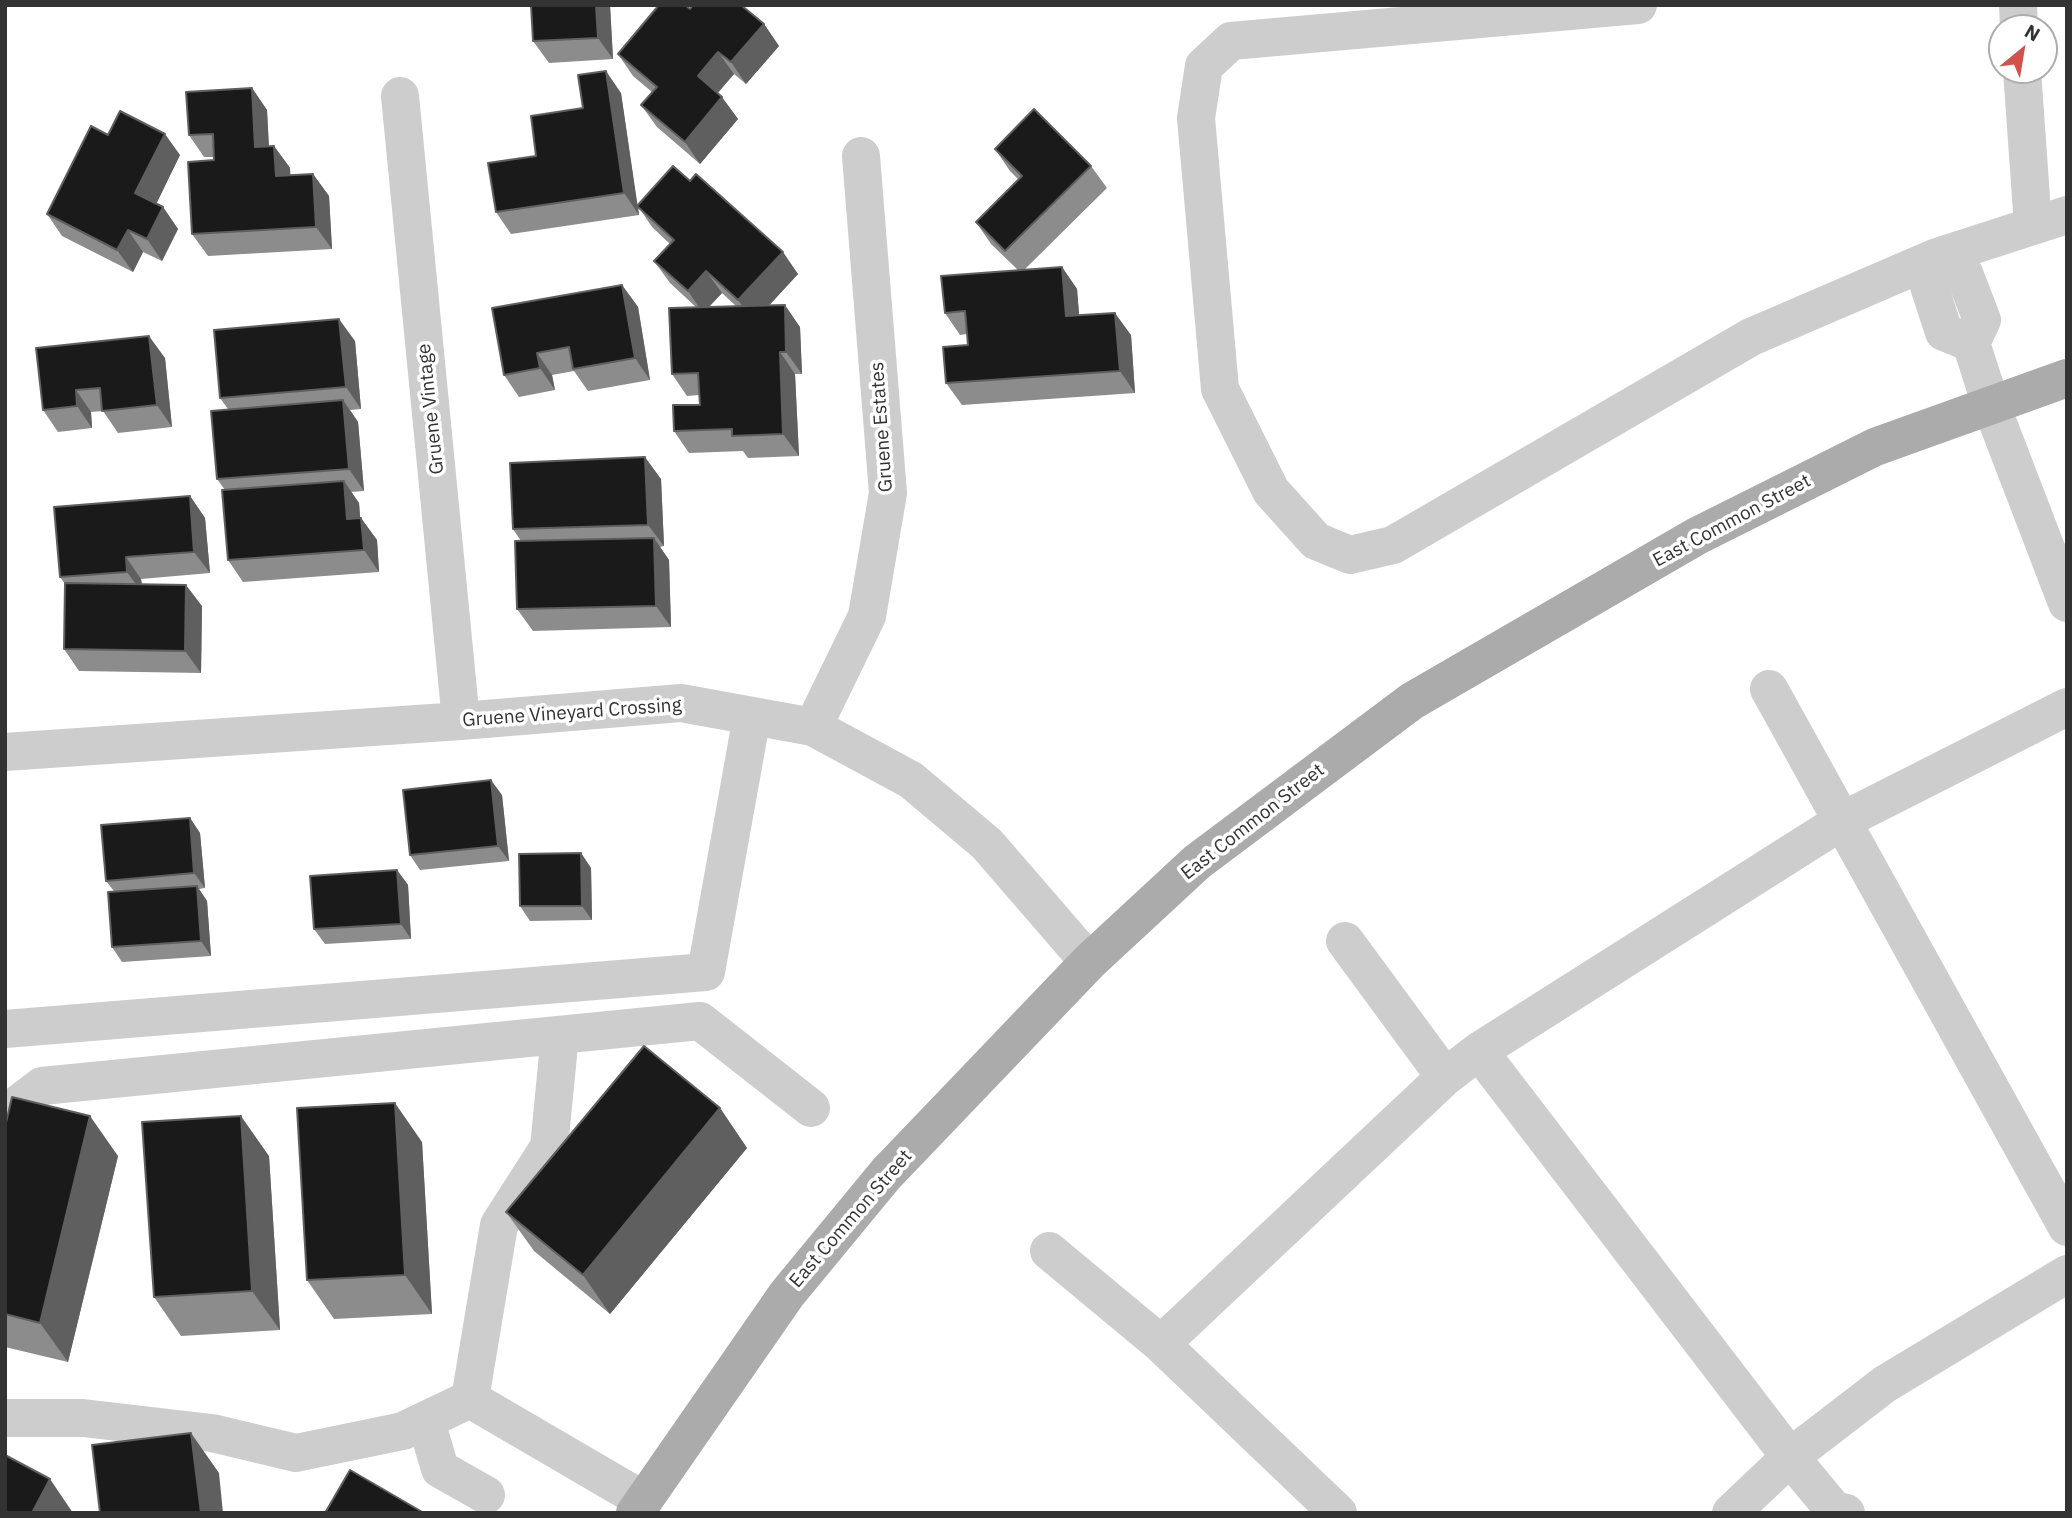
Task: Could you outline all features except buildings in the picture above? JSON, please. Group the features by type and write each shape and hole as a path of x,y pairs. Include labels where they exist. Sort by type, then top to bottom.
{"main road":[{"name":"East Common Street","path":"639,1506 795,1284 886,1174 1089,962 1197,862 1412,701 1697,536 1875,447 2067,377"}],"street":[{"path":"1637,5 1231,41 1204,66 1196,118 1220,389 1271,491 1316,541 1350,555 1393,545 1751,337 2050,221 2025,84"},
{"name":"Gruene Vintage","path":"400,96 461,721"},
{"name":"Gruene Estates","path":"813,727 867,616 888,493 861,156"},
{"path":"1939,263 1964,273 1982,320 1971,343 1991,405 2067,603"},
{"path":"1769,689 2067,1227"},
{"name":"Gruene Vineyard Crossing","path":"6,752 681,703 813,727 911,780 988,844 1089,962"},
{"path":"1161,1344 1444,1077 1479,1052 1842,821 2067,707"},
{"path":"5,1029 706,972 752,716"},
{"path":"5,745 6,752"},
{"path":"1345,940 1444,1077"},
{"path":"5,1114 42,1086 700,1021 811,1108"},
{"path":"470,1399 499,1225 549,1147 560,1035"},
{"path":"1479,1052 1790,1457 1834,1510 1846,1513"},
{"path":"1049,1251 1161,1344 1338,1513"},
{"path":"1731,1513 1790,1457 1885,1384 2067,1274"},
{"path":"470,1399 639,1506"},
{"path":"5,1418 83,1418 199,1432 296,1453 404,1431 470,1399"},
{"path":"426,1421 440,1469 486,1495"}]}
